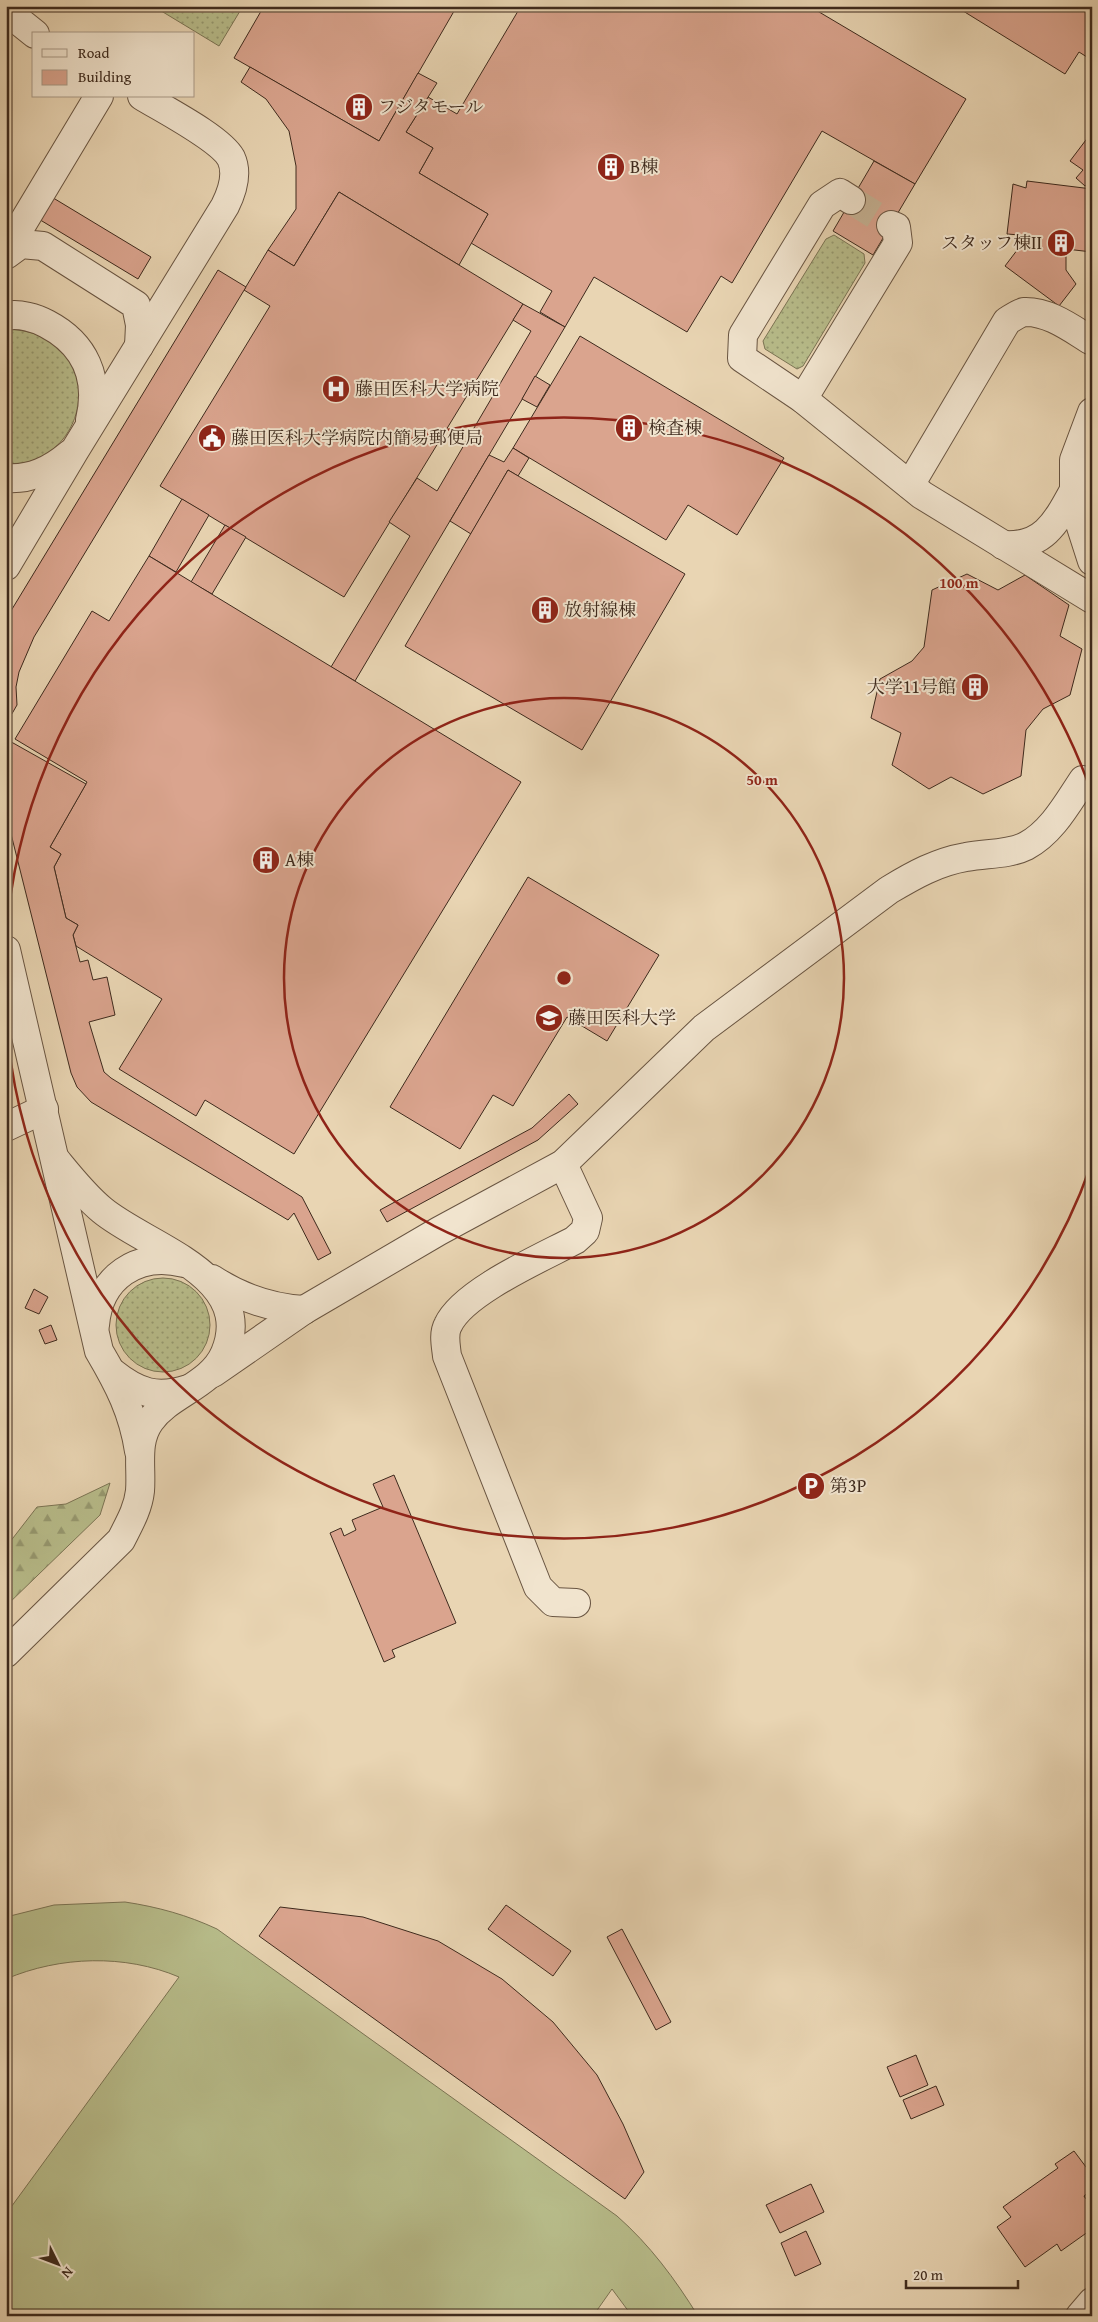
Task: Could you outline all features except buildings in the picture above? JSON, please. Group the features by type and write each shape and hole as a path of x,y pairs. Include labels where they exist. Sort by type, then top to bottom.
{"street":[{"path":"8,6 10,14 32,32"},
{"path":"6,250 98,98"},
{"path":"6,566 75,450 226,206 234,186 231,158 217,142 145,98"},
{"path":"851,200 840,193 822,205 743,335 742,358 804,399 922,495 1092,599"},
{"path":"804,399 898,243 896,228 891,225"},
{"path":"6,255 21,244 43,246 136,305 140,325 139,346"},
{"path":"910,484 1007,321 1023,312 1041,316 1058,320 1092,341"},
{"path":"6,316 13,315 39,320 64,332 82,352 92,378 94,404 88,429 75,450 56,466 33,476 6,478"},
{"path":"1092,412 1074,460 1074,505 1092,561"},
{"path":"1003,545 1018,546 1037,540 1056,522 1074,490"},
{"path":"6,1653 121,1540 134,1516 140,1492 140,1441 150,1421 173,1400 304,1310 439,1231 563,1164 704,1028 889,890 918,873 946,861 1012,851 1026,846 1041,836 1056,820 1089,778"},
{"path":"6,950 56,1160 105,1361 128,1386 149,1394 173,1394 204,1380 225,1353 230,1331 228,1308 217,1287 194,1267 170,1259 138,1264 123,1271 102,1296 96,1312 94,1328 105,1361 126,1399 135,1427 140,1455"},
{"path":"6,1127 44,1109"},
{"path":"56,1160 76,1184 103,1211 226,1288 252,1301 285,1309 304,1310"},
{"path":"563,1164 588,1218 585,1232 575,1240 493,1284 466,1303 453,1316 447,1327 445,1340 447,1356 538,1587 553,1602 576,1604"},
{"path":"1080,2316 1092,2302"}],"green space":[{"path":"153,6 243,6 219,46"},
{"path":"834,235 864,254 865,263 803,366 797,369 765,349 763,341 826,239"},
{"path":"6,329 27,332 47,339 63,352 73,368 78,386 78,405 73,423 63,439 49,452 31,461 8,464"},
{"path":"163,1278 181,1281 196,1292 207,1307 210,1325 207,1343 196,1358 181,1369 163,1372 145,1369 130,1358 119,1343 116,1325 119,1307 130,1292 145,1281"},
{"path":"110,1483 100,1515 6,1606 6,1547 37,1507 66,1504"},
{"path":"125,1902 172,1912 217,1929 617,2216 661,2263 698,2316 632,2316 612,2289 593,2316 6,2316 6,2214 179,1977 137,1964 115,1961 92,1961 48,1966 6,1979 6,1917 54,1905"}],"tunnel":[{"path":"851,200 891,225"}],"place":[{"name":"フジタモール","path":"359,107"},
{"name":"B棟","path":"611,167"},
{"name":"スタッフ棟Ⅱ","path":"1061,243"},
{"name":"藤田医科大学病院","path":"336,389"},
{"name":"検査棟","path":"629,428"},
{"name":"藤田医科大学病院内簡易郵便局","path":"212,438"},
{"name":"放射線棟","path":"545,610"},
{"name":"大学11号館","path":"975,687"},
{"name":"A棟","path":"266,860"},
{"name":"藤田医科大学","path":"549,1018"},
{"name":"第3P","path":"811,1486"}]}
